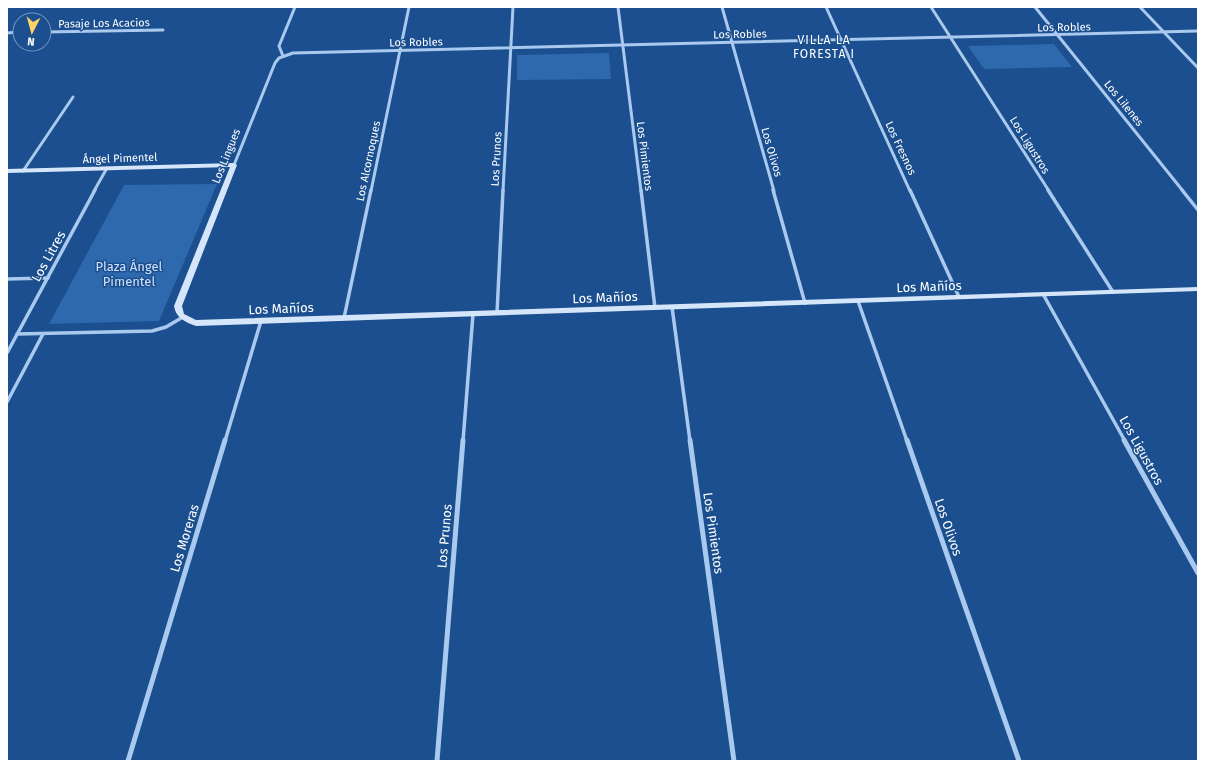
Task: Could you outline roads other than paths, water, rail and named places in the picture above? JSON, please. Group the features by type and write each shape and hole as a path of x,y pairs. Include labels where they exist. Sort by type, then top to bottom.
{"street":[{"path":"283,56 279,46 295,7"},
{"name":"Los Alcornoques","path":"344,318 409,7"},
{"name":"Los Prunos","path":"497,313 513,7"},
{"name":"Los Pimientos","path":"618,7 655,308"},
{"name":"Los Olivos","path":"722,7 805,303"},
{"name":"Los Fresnos","path":"826,7 959,297"},
{"name":"Los Ligustros","path":"931,7 1113,292"},
{"name":"Los Lilenes","path":"1035,7 1198,210"},
{"path":"1140,7 1198,68"},
{"name":"Pasaje Los Acacios","path":"52,32 163,30"},
{"name":"Los Robles","path":"283,56 293,53 400,50 1198,31"},
{"name":"Los Lingues","path":"183,317 179,312 178,306 275,63 283,56"},
{"path":"23,171 73,97"},
{"name":"Ángel Pimentel","path":"7,171 234,165"},
{"name":"Los Litres","path":"7,353 107,168"},
{"path":"7,279 48,278"},
{"name":"Los Mañíos","path":"183,317 196,323 1198,289"},
{"name":"Los Ligustros","path":"1043,294 1198,574"},
{"name":"Los Olivos","path":"858,301 1019,761"},
{"name":"Los Pimientos","path":"672,307 734,761"},
{"name":"Los Prunos","path":"437,761 473,314"},
{"path":"17,334 152,331 166,327 183,317"},
{"name":"Los Moreras","path":"128,761 261,321"},
{"path":"7,402 43,334"}],"district":[{"name":"VILLA LA FORESTA I","path":"824,47"}],"park label":[{"name":"Plaza Ángel Pimentel","path":"129,274"}]}
